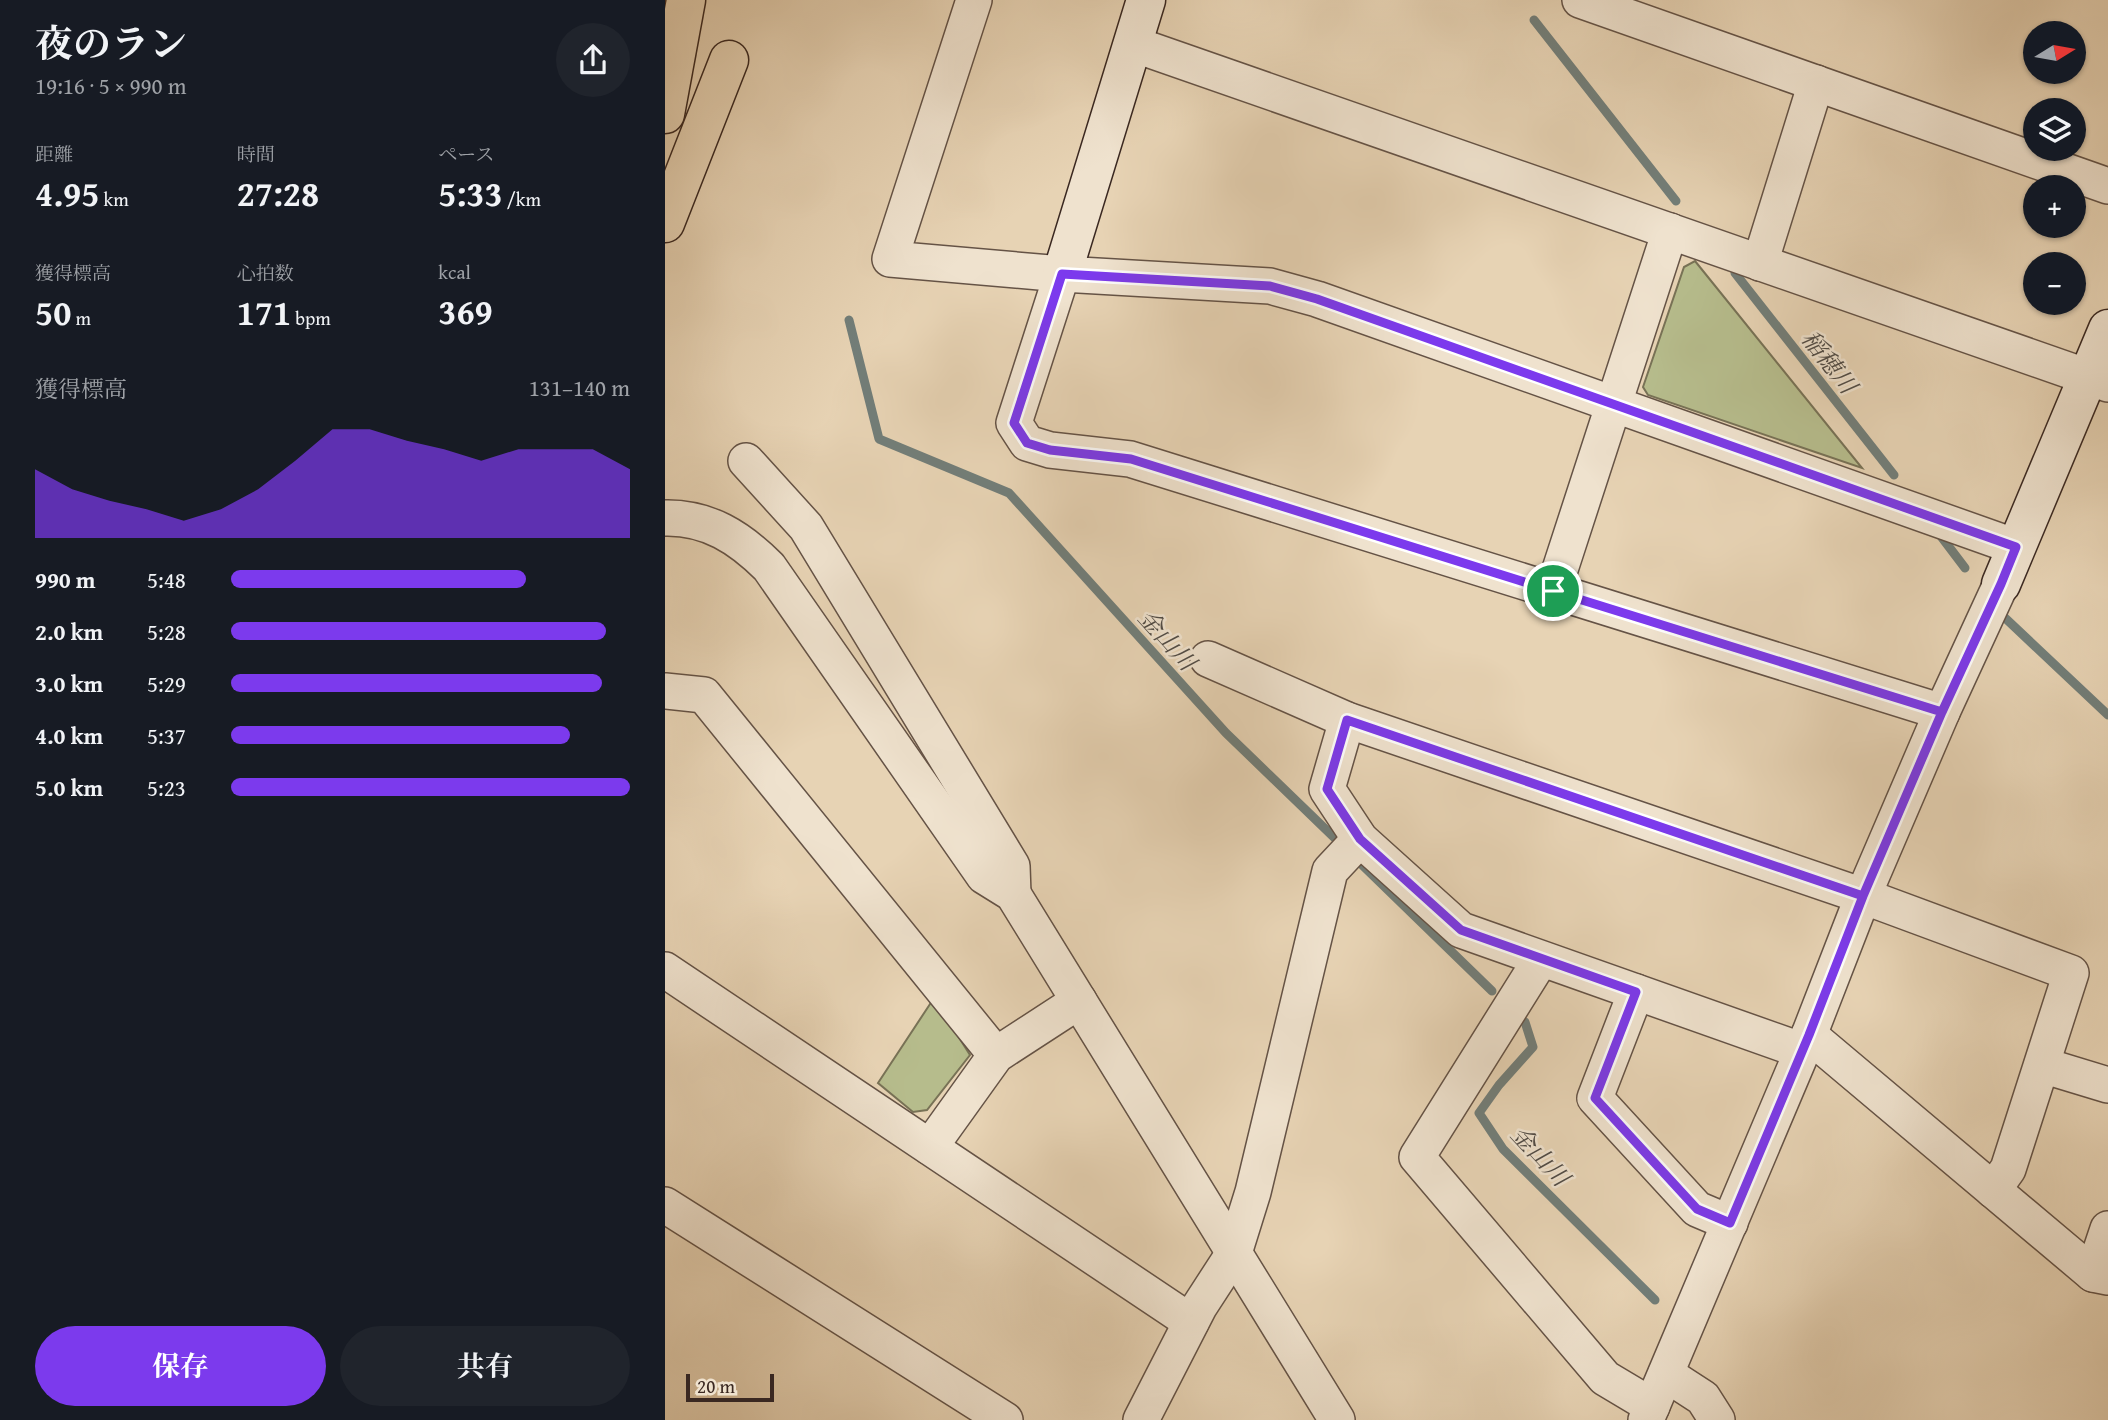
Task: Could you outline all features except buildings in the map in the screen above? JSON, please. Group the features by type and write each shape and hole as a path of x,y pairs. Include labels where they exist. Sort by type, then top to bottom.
{"highway":[{"path":"665,114 686,0"},
{"path":"665,223 729,60"}],"street":[{"path":"974,0 890,258 1062,274 1270,286 1317,299 2016,547"},
{"path":"1146,0 1014,423 1027,443 1050,450 1131,459 1942,712"},
{"path":"1580,0 2108,186"},
{"path":"1133,44 2098,380"},
{"path":"1760,262 1817,83"},
{"path":"1553,591 1670,231"},
{"path":"1541,958 1417,1157 1605,1378 1649,1413 1806,1043 1863,896 1942,712 2016,547 2098,380 2108,329"},
{"path":"746,461 806,527 869,629 1012,866 1013,894"},
{"path":"665,518 693,520 721,529 747,546 769,567 984,876 1013,894 1337,1420"},
{"path":"1208,659 1347,720 1863,896 2071,973 2008,1169 1993,1190"},
{"path":"665,691 704,695 996,1055"},
{"path":"1347,720 1327,789 1360,839 1461,930 1636,992 1806,1043 2101,1275 2108,1229"},
{"path":"1141,1420 1199,1307 1234,1253 1253,1192 1330,871 1360,839"},
{"path":"665,970 1191,1322"},
{"path":"1636,992 1595,1098 1697,1209 1730,1223"},
{"path":"930,1147 996,1055 1079,1001"},
{"path":"2042,1065 2108,1085"},
{"path":"665,1205 1005,1420"},
{"path":"1666,1374 1703,1398 1717,1420"}],"green space":[{"path":"1695,261 1862,468 1648,395 1643,387 1684,267"},
{"path":"934,998 970,1055 927,1110 913,1112 878,1083"}],"waterway":[{"name":"稲穂川","path":"1534,20 1676,201"},
{"name":"稲穂川","path":"1735,273 1894,475"},
{"name":"金山川","path":"849,320 879,439 1009,493 1226,733 1344,847"},
{"name":"稲穂川","path":"1940,535 1965,568"},
{"name":"稲穂川","path":"2003,616 2108,715"},
{"name":"金山川","path":"1354,857 1492,991"},
{"name":"金山川","path":"1525,1022 1533,1047 1499,1085 1479,1113 1503,1149 1655,1300"}],"route":[{"path":"1553,591 1131,459 1050,450 1027,443 1014,423 1062,274 1270,286 1317,299 2016,547 1863,896 1809,1035 1730,1223 1697,1209 1595,1098 1636,992 1461,930 1360,839 1327,789 1347,720 1863,896 1942,712 1553,591"}]}
